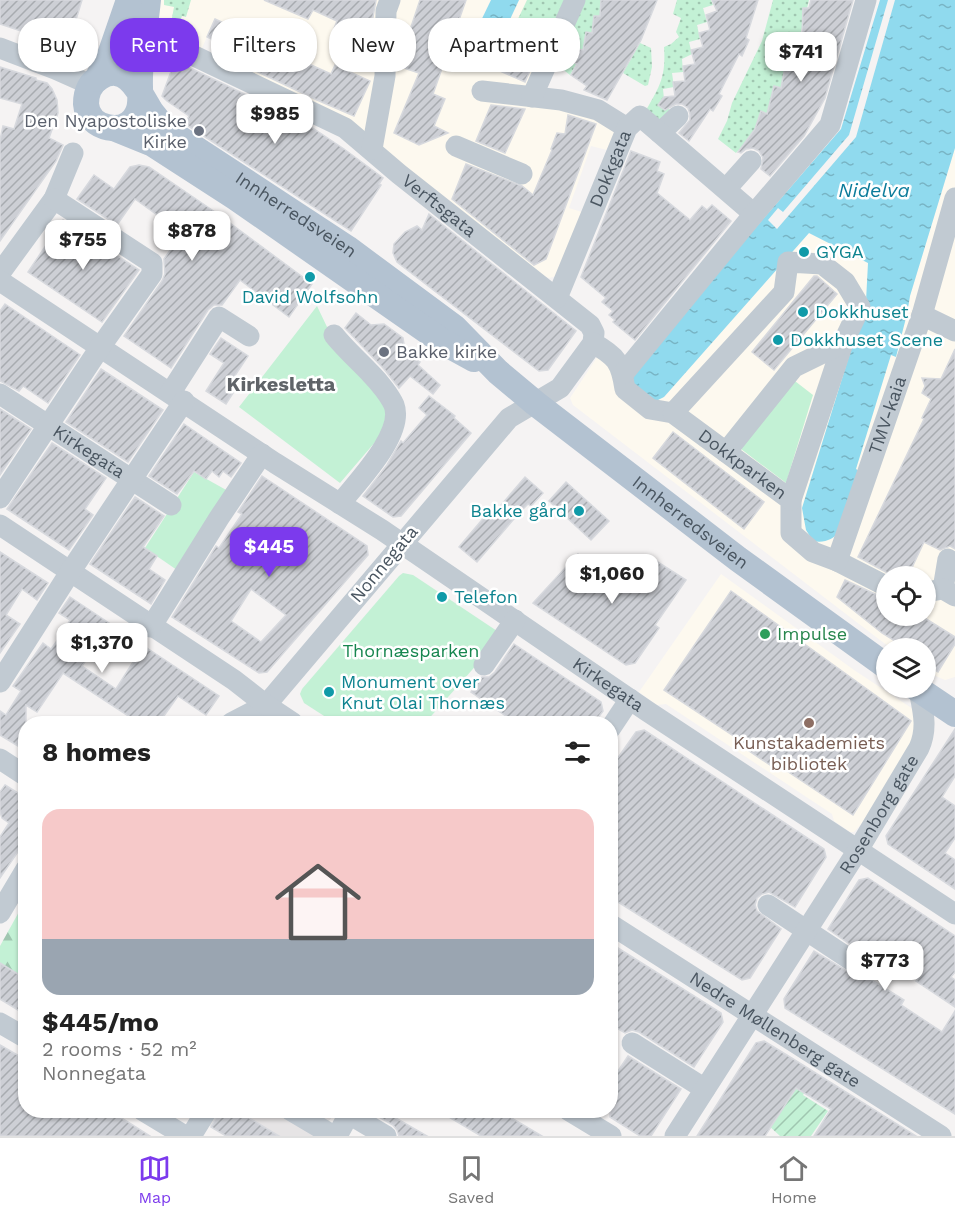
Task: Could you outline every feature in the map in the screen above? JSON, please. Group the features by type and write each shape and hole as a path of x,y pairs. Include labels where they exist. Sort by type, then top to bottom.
{"main road":[{"path":"94,82 112,73 123,75 134,82 140,91 141,107 137,116 125,126 116,129 101,126 90,116 86,107 87,94 94,82 109,58 129,0"},
{"name":"Innherredsveien","path":"148,0 139,57 140,91 164,128 347,248 455,328 498,372 536,402 738,559 876,659"},
{"name":"Innherredsveien","path":"116,129 153,144 235,196 442,342 498,372"},
{"path":"934,698 954,710"}],"street":[{"path":"372,149 385,76 386,11 390,0"},
{"path":"532,97 574,0"},
{"path":"622,374 830,125 866,0"},
{"path":"0,48 94,82"},
{"name":"Verftsgata","path":"199,58 345,128 399,174 590,325 594,333 593,343"},
{"path":"482,91 561,100 598,110 627,128"},
{"name":"Dokkgata","path":"557,298 627,128 640,116 754,214"},
{"path":"660,133 678,116"},
{"path":"456,146 522,174"},
{"path":"0,273 54,199 73,153"},
{"path":"726,189 751,161"},
{"name":"TMV-kaia","path":"837,561 922,315 955,198"},
{"name":"Kirkegata","path":"54,199 152,263 152,274 48,427 131,480 177,396"},
{"path":"673,413 784,292 788,262 822,264 845,282 860,307 843,343 791,500"},
{"name":"Kirkegata","path":"0,281 401,543 630,699 955,914"},
{"path":"922,315 955,331"},
{"path":"177,396 219,317 249,336"},
{"path":"334,335 348,352 374,376 394,405 395,416 394,426 379,455 340,504"},
{"path":"536,402 560,388 593,343"},
{"name":"Dokkparken","path":"593,343 613,355 622,374 625,389 642,403 650,409 673,413 791,500 791,533 813,552 837,561 876,581"},
{"path":"726,452 794,367 843,343"},
{"path":"0,394 48,427 0,498"},
{"name":"Nonnegata","path":"245,716 266,705 509,418 536,402"},
{"path":"151,627 262,454"},
{"path":"0,682 131,480 171,505"},
{"path":"0,525 69,573 234,680 282,716"},
{"path":"941,592 948,559"},
{"path":"484,665 515,620"},
{"name":"Rosenborg gate","path":"675,1136 858,850 919,748 924,736 925,724 919,698"},
{"path":"618,717 630,699"},
{"path":"0,759 18,771"},
{"path":"0,913 18,883"},
{"path":"768,905 851,960"},
{"name":"Nedre Møllenberg gate","path":"618,929 941,1136"},
{"path":"0,1023 18,1033"},
{"path":"632,1043 705,1089"},
{"path":"155,1118 185,1136"},
{"path":"191,1136 202,1118"},
{"path":"304,1118 335,1136 346,1118"},
{"path":"356,1118 386,1136"},
{"path":"581,1118 610,1136"}],"shaded area":[{"path":"156,0 491,0 482,18 428,18 428,72 543,72 532,97 622,125 607,150 591,146 569,208 582,212 557,276 549,278 543,276 397,163 242,72 317,72 317,18 211,18 211,39 207,37 199,50 199,18 153,18"},
{"path":"519,0 575,0 567,18 511,18"},
{"path":"955,148 955,677 945,680 936,676 936,638 878,638 573,405 570,398 602,350 664,397 809,233 868,263 907,313 910,296"},
{"path":"721,574 876,685 876,698 896,698 913,709 919,731 862,823 854,832 850,832 834,821 832,814 666,704 657,705 639,692"},
{"path":"197,1118 331,1118 318,1136 227,1136"}],"green space":[{"path":"164,0 191,0 186,17 182,16 181,18 172,18 174,7 164,5"},
{"path":"527,0 566,0 558,18 518,18"},
{"path":"583,0 609,0 580,57 580,18 575,18"},
{"path":"677,0 711,0 713,5 703,8 707,22 697,25 700,39 689,42 692,54 682,59 683,72 672,73 674,87 663,89 664,99 661,104 673,112 663,123 646,110 661,80 664,47 679,37 676,32 681,18 673,14"},
{"path":"773,0 809,0 796,49 777,96 760,125 736,153 718,139 727,121 732,103 762,41"},
{"path":"640,43 651,48 652,67 648,85 645,86 623,73"},
{"path":"317,306 338,350 387,404 388,427 340,483 239,407"},
{"path":"791,378 813,395 786,483 741,449"},
{"path":"194,472 228,491 177,570 145,548"},
{"name":"Thornæsparken","path":"403,573 413,575 503,635 431,716 324,716 304,703 300,694 302,689"},
{"path":"18,914 18,974 0,963 0,946"},
{"path":"804,1070 814,1076 803,1095 828,1111 811,1136 780,1136 768,1125"}],"water":[{"path":"491,0 519,0 511,18 482,18"},
{"name":"Nidelva","path":"880,0 955,0 955,148 910,296 896,357 891,355 856,469 861,472 852,507 842,529 834,537 825,541 813,541 806,530 802,508 866,301 868,263 809,233 664,397 652,403 631,384 635,367 841,129"}],"pier":[{"path":"888,0 895,0 856,137 777,229 768,220 778,208 783,212 849,135"}],"building":[{"path":"0,0 82,0 77,18 18,18 18,30 0,24"},
{"path":"264,0 376,0 373,18 330,18 313,10 309,18"},
{"path":"420,0 466,0 460,18 428,18 428,72 441,72 433,94 445,99 434,126 448,133 419,145 394,133 419,73 416,72 416,18 414,18"},
{"path":"601,0 657,0 641,40 607,100 584,90 587,86 571,75 573,72 580,72 580,50 583,50 586,32 592,33 594,16 600,16"},
{"path":"712,0 758,0 746,38 749,40 742,56 739,54 719,94 722,96 713,111 710,109 689,141 679,133 690,120 688,108 682,104 676,104 665,110 658,105 664,97 675,96 673,82 685,81 683,66 695,64 691,50 703,47 699,33 710,30 706,15 717,11"},
{"path":"811,0 853,0 825,98 804,136 770,176 761,169 763,158 759,151 753,148 738,152 755,129 761,111 767,114 774,86 781,88 786,61 792,62 796,34 802,36 803,8 809,8"},
{"path":"0,67 36,78 36,80 47,83 52,89 57,100 58,113 49,138 63,145 56,161 0,241 0,140 3,126 14,129 22,104 0,98"},
{"path":"317,68 331,74 332,72 350,72 370,81 354,116 258,72 317,72"},
{"path":"171,72 199,72 305,123 383,178 379,184 381,185 351,231 185,124 189,116 162,96"},
{"path":"502,72 529,72 525,82"},
{"path":"491,105 525,109 505,153 476,141"},
{"path":"568,115 596,124 546,259 534,265 452,199 466,164 522,186 533,195 557,133 565,134"},
{"path":"631,151 660,162 657,171 664,174 657,193 690,220 702,206 707,210 712,205 731,221 635,340 613,322 615,320 609,315 613,311 602,302 606,298 581,277"},
{"path":"139,165 149,167 215,212 312,284 289,317 240,280 222,305 214,305 208,310 171,368 124,336 162,281 165,274 164,259 182,233 135,199 117,225 77,199 94,175 114,189 130,167"},
{"path":"429,214 576,331 548,370 539,371 397,262 393,253 394,244 405,232 417,226 422,230"},
{"path":"63,220 139,270 102,322 28,272"},
{"name":"Dokkhuset","path":"814,276 817,276 837,294 774,370 752,352"},
{"path":"5,304 80,355 48,403 23,386 19,391 0,381 0,311"},
{"name":"Bakke kirke","path":"356,313 371,325 384,324 403,338 405,351 420,362 418,365 440,385 433,394 410,376 399,388 345,328"},
{"path":"221,338 248,356 228,386 235,390 226,404 206,391 224,363 210,354"},
{"path":"955,349 955,549 950,546 940,550 924,542 913,566 876,567 858,557 924,419 922,418 931,399 922,393 925,386 922,378 941,379"},
{"path":"101,369 163,410 128,462 66,422"},
{"path":"429,396 455,416 454,418 471,433 401,516 393,517 363,496 387,465 401,441 403,443 427,415 419,408"},
{"path":"0,409 31,429 0,475"},
{"path":"184,424 241,463 231,477 223,471 219,477 212,471 206,479 194,471 177,494 149,476"},
{"path":"673,432 764,502 744,529 653,458"},
{"path":"52,443 106,478 85,509 93,515 69,550 7,509"},
{"path":"262,476 367,546 368,555 267,672 259,673 172,617 216,546 219,548 242,514 238,512","holes":["251,589 286,615 261,642 231,621"]},
{"path":"525,477 543,493 531,506 528,504 519,513 477,562 459,547 492,508 496,511"},
{"name":"Bakke gård","path":"566,482 609,521 591,540 549,501"},
{"path":"135,497 164,516 143,547 157,556 149,569 165,580 151,604 90,564"},
{"path":"0,552 48,583 37,600 22,589 6,615 20,624 0,653"},
{"path":"578,554 627,587 650,557 686,580 655,625 659,628 635,663 626,665 533,603"},
{"path":"845,580 876,594 876,626 936,625 955,637 955,644 938,672 936,671 936,638 890,638 837,597"},
{"path":"731,591 876,696 876,698 911,721 853,815 772,761 770,765 749,751 752,748 664,690"},
{"path":"70,597 219,696 206,715 178,696 164,716 128,716 63,673 37,712 26,705 26,716 18,716 18,746 0,735 0,711 6,715 21,691 13,686 43,643 51,649 70,620 59,613","holes":["102,637 135,659 116,689 82,666"]},
{"path":"514,644 601,702 603,711 599,716 506,716 471,692 482,677 489,677"},
{"path":"955,729 955,776 942,797 955,806 955,838 945,853 955,860 955,889 888,844 886,836"},
{"path":"644,730 824,849 826,857 795,907 769,892 757,898 755,905 757,911 781,929 750,978 742,980 618,902 618,758 636,732"},
{"path":"5,785 18,793 18,852 0,878 0,837 9,823 2,818 0,812 0,792"},
{"path":"868,878 955,936 955,972 951,977 955,980 955,1007 916,981 918,978 882,954 867,977 904,1000 901,1005 942,1032 955,1011 955,1114 785,1008 784,999 814,951 850,973 862,967 863,955 828,929 859,880"},
{"path":"618,948 721,1013 723,1022 694,1067 639,1032 632,1030 625,1033 618,1029"},
{"path":"0,963 18,974 18,1010 0,999"},
{"path":"764,1041 916,1136 814,1136 831,1109 796,1088 765,1136 697,1136 756,1043"},
{"path":"0,1045 18,1055 18,1118 122,1118 150,1136 0,1136"},
{"path":"628,1056 681,1089 651,1136 640,1136 612,1118 618,1118 618,1071"},
{"path":"216,1118 249,1118 279,1136 226,1136 211,1127"},
{"path":"381,1118 396,1118 427,1136 399,1136 393,1125"},
{"path":"451,1118 512,1118 542,1136 481,1136"}],"place":[{"name":"Den Nyapostoliske Kirke","path":"199,131"},
{"name":"GYGA","path":"804,252"},
{"name":"David Wolfsohn","path":"310,277"},
{"name":"Dokkhuset","path":"803,312"},
{"name":"Dokkhuset Scene","path":"778,340"},
{"name":"Bakke kirke","path":"384,352"},
{"name":"Bakke gård","path":"579,511"},
{"name":"Telefon","path":"442,597"},
{"name":"Impulse","path":"765,634"},
{"name":"Monument over Knut Olai Thornæs","path":"329,692"},
{"name":"Kunstakademiets bibliotek","path":"809,723"}],"district":[{"name":"Kirkesletta","path":"281,384"}]}
